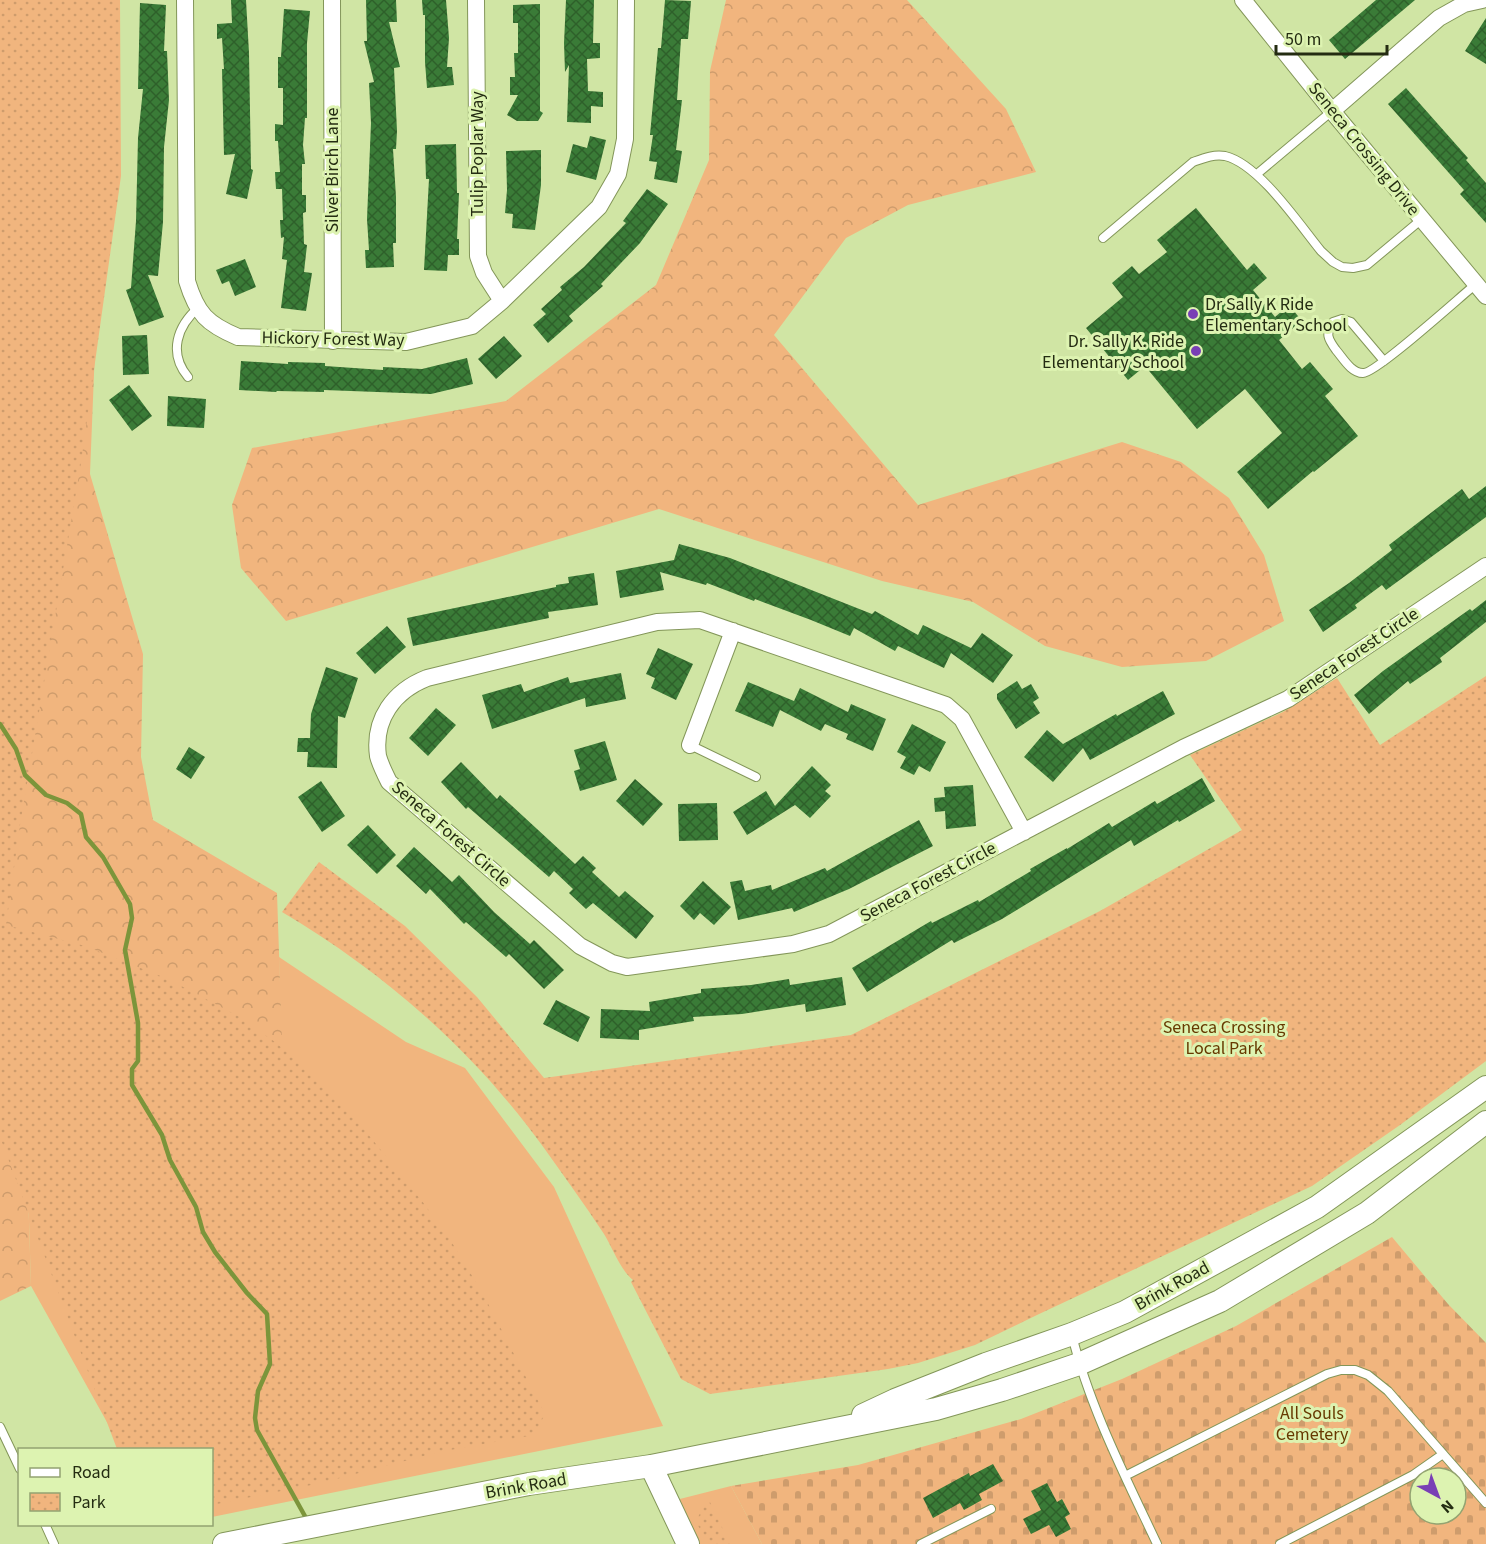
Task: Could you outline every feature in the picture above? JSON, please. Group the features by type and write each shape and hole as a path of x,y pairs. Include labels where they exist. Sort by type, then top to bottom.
{"main road":[{"name":"Brink Road","path":"830,1430 906,1396 1125,1312 1317,1207 1486,1087"},
{"name":"Brink Road","path":"224,1544 529,1484 651,1466 936,1409 1002,1390 1079,1364 1220,1301 1367,1213 1486,1122"},
{"path":"651,1466 688,1544"}],"street":[{"name":"Hickory Forest Way","path":"185,0 188,280 192,294 207,321 238,337 406,342 472,326 502,301 599,207 618,174 625,139 626,0"},
{"name":"Silver Birch Lane","path":"332,0 333,341"},
{"name":"Tulip Poplar Way","path":"476,0 478,256 484,273 502,301"},
{"name":"Seneca Crossing Drive","path":"1243,0 1481,290"},
{"path":"1332,111 1439,18 1464,4 1482,0"},
{"name":"Seneca Forest Circle","path":"1024,832 962,719 946,705 700,620 657,622 427,678 414,684 391,702 378,728 378,757 389,782 580,946 612,963 627,967 794,944 830,934 1024,832 1183,748 1288,699 1486,566"},
{"path":"690,745 733,631"}],"lane":[{"path":"1257,174 1332,111"},
{"path":"1103,238 1193,162 1210,156 1224,156 1239,161 1257,174 1321,250 1332,262 1342,267 1353,268 1367,265 1422,219"},
{"path":"1384,361 1351,322 1342,319 1333,322 1327,331 1328,340 1348,365 1364,374 1372,371 1481,290"},
{"path":"188,377 179,363 176,344 183,324 199,307"},
{"path":"690,745 756,777"},
{"path":"1072,1334 1079,1364 1125,1476 1157,1544"},
{"path":"1125,1476 1327,1374 1341,1370 1355,1370 1368,1375 1381,1386 1486,1503"},
{"path":"0,1427 18,1465"},
{"path":"1281,1544 1413,1475 1443,1454"},
{"path":"921,1544 991,1509"},
{"path":"46,1526 54,1544"}],"green space":[{"path":"0,0 109,0 90,474 143,654 141,757 153,820 277,893 282,1042 159,1006 27,1156 31,1286 0,1301"},
{"path":"0,0 120,0 121,176 81,463 20,825 6,925 85,946 168,979 238,1016 275,1042 309,1071 359,1123 451,1241 483,1294 545,1414 534,1435 439,1452 321,1483 213,1505 213,1448 117,1448 0,1137"},
{"path":"726,0 907,0 1006,109 1036,172 908,205 846,238 774,335 918,505 1122,442 1181,462 1229,498 1264,555 1284,621 1206,661 1122,667 1045,646 973,602 882,581 659,509 286,621 241,568 232,505 252,448 506,401 656,285 709,160 710,71"},
{"name":"Seneca Crossing Local Park","path":"1486,676 1486,1061 1400,1125 1312,1186 975,1345 918,1363 888,1369 710,1394 681,1379 631,1282 633,1280 621,1265 604,1234 544,1148 488,1079 457,1047 392,988 357,961 282,912 319,862 405,926 477,997 544,1078 851,1035 1100,911 1242,830 1190,755 1283,712 1337,678 1380,745"},
{"path":"279,957 406,1042 465,1068 554,1187 663,1426 213,1517 213,1448 121,1448 31,1286 27,1156 159,1006 281,1041"},
{"name":"All Souls Cemetery","path":"1392,1237 1448,1304 1486,1343 1486,1544 762,1544 731,1486 858,1465 1021,1419 1122,1379 1236,1326"},
{"path":"731,1486 762,1544 688,1544 668,1502"},
{"path":"708,1498 730,1544 707,1544 696,1521"}],"building":[{"path":"231,0 246,0 251,169 253,170 247,199 226,194 235,154 224,155 222,69 224,69 222,38 217,39 217,24 232,23"},
{"path":"366,0 396,0 397,22 389,22 400,67 394,68 397,131 396,149 393,149 396,197 394,267 366,268 365,250 369,250 367,219 371,123 369,83 374,82 364,41 367,41"},
{"path":"422,0 446,0 449,38 447,67 452,67 454,85 427,88 425,15 423,15"},
{"path":"566,0 594,0 593,43 600,43 600,58 587,59 588,91 603,92 603,107 591,106 591,123 567,122 569,65 565,72"},
{"path":"665,0 691,1 688,39 681,39 677,100 682,100 676,150 682,151 677,183 654,179 657,162 649,161 653,135 650,135 658,48 661,48"},
{"path":"1376,0 1415,0 1345,59 1329,40"},
{"path":"140,3 166,5 164,51 167,51 169,100 164,147 163,222 158,276 148,275 164,317 139,326 126,290 131,288 136,221 138,138 143,89 138,89"},
{"path":"540,4 540,111 543,113 538,121 517,121 507,115 518,95 510,95 510,77 515,77 514,53 518,53 518,23 513,23 513,5"},
{"path":"284,9 310,11 307,43 307,118 305,118 303,145 305,164 302,164 302,195 306,195 306,212 303,213 304,244 307,245 304,272 312,273 306,311 281,308 287,260 282,259 284,237 281,238 280,220 283,220 282,189 276,189 275,172 280,172 275,124 283,125 283,88 278,88 278,57 281,57"},
{"path":"1486,18 1486,64 1465,51"},
{"path":"1406,88 1468,158 1466,160 1486,183 1486,223 1460,194 1464,190 1388,104"},
{"path":"590,136 606,140 596,180 566,172 573,144 587,148"},
{"path":"456,144 459,255 448,255 447,271 424,270 429,179 426,179 425,145"},
{"path":"541,150 541,185 535,230 512,228 513,214 505,213 506,151"},
{"path":"647,189 668,204 640,243 601,284 603,286 569,316 573,321 548,343 533,325 546,314 541,309 562,290 560,287 584,267 626,223 623,221"},
{"name":"Dr. Sally K. Ride Elementary School","path":"1196,208 1247,270 1254,263 1267,278 1253,290 1275,317 1289,305 1302,321 1279,340 1302,369 1310,362 1333,389 1325,396 1358,436 1268,509 1237,472 1282,433 1245,389 1197,429 1145,366 1128,380 1086,328 1123,297 1112,283 1132,266 1139,274 1167,252 1157,240"},
{"path":"245,259 256,287 235,296 229,281 222,284 216,270"},
{"path":"147,335 149,374 123,375 122,336"},
{"path":"504,336 522,356 496,379 478,359"},
{"path":"467,358 473,384 431,394 239,390 241,361 288,364 288,362 325,363 325,366 383,370 383,367 422,369"},
{"path":"129,385 152,416 132,431 109,400"},
{"path":"168,396 206,399 204,428 167,426"},
{"path":"1486,486 1486,517 1386,590 1382,585 1355,605 1357,608 1323,632 1309,610 1392,550 1389,545 1462,489 1469,499"},
{"path":"679,544 730,558 872,614 875,611 918,635 923,625 971,648 982,633 1013,655 993,683 951,653 944,668 898,646 895,651 854,628 850,636 755,599 754,601 707,583 706,585 660,572 664,590 620,598 616,571 674,560"},
{"path":"594,573 598,605 548,612 549,618 413,646 407,618 556,587 556,585 569,583 568,577"},
{"path":"1486,600 1486,622 1440,658 1442,662 1410,684 1408,681 1369,714 1354,695 1383,671"},
{"path":"387,626 406,647 375,674 356,653"},
{"path":"658,648 693,664 676,700 651,688 655,678 646,674"},
{"path":"326,667 358,678 345,718 338,716 337,768 307,767 308,752 297,752 298,738 310,738 311,714"},
{"path":"621,673 626,699 586,707 585,698 492,729 482,695 521,684 524,692 568,677 570,683"},
{"path":"1017,681 1022,689 1031,684 1039,698 1033,702 1040,713 1016,729 997,699 997,694"},
{"path":"748,682 794,701 800,688 848,712 851,704 886,719 873,751 846,739 848,734 825,724 821,731 780,710 773,727 735,711"},
{"path":"1163,691 1175,714 1090,760 1083,748 1053,782 1024,757 1047,730 1063,744"},
{"path":"436,708 456,725 428,756 409,738"},
{"path":"912,724 946,742 930,772 919,766 914,775 900,768 906,757 897,752"},
{"path":"605,741 617,780 580,791 574,771 580,769 574,750"},
{"path":"189,747 205,757 191,779 176,769"},
{"path":"461,762 497,799 500,795 575,864 583,856 596,868 592,872 619,897 625,891 654,916 636,939 593,903 586,909 569,893 573,889 554,871 549,877 468,807 466,809 441,782"},
{"path":"812,766 831,785 825,791 831,796 810,818 795,805 747,835 733,812 766,791 775,806"},
{"path":"1202,778 1215,801 1134,846 1131,840 1002,919 954,943 952,940 867,992 852,968 931,921 932,923 978,900 979,902 1109,823 1112,827 1155,801 1157,804"},
{"path":"635,779 663,804 643,826 616,801"},
{"path":"321,781 345,816 322,832 298,797"},
{"path":"973,785 976,826 946,829 945,811 935,812 934,798 945,797 944,787"},
{"path":"717,803 718,840 679,841 678,804"},
{"path":"919,820 933,846 849,889 794,912 792,908 738,920 730,882 742,880 745,891 771,885 772,890 825,868 827,871"},
{"path":"368,825 396,855 377,874 347,845"},
{"path":"414,847 452,882 459,875 494,912 530,944 534,940 564,970 544,989 509,954 506,957 466,922 464,924 430,889 426,894 396,866"},
{"path":"703,881 731,907 714,925 700,913 694,920 680,906"},
{"path":"842,977 846,1005 806,1012 805,1004 742,1014 693,1017 694,1021 639,1030 639,1040 600,1038 601,1009 650,1011 649,1002 701,993 701,989 789,979 790,985"},
{"path":"556,1000 590,1017 578,1042 543,1024"},
{"path":"993,1464 1003,1481 979,1494 982,1500 964,1510 960,1503 933,1518 923,1498 969,1473 970,1476"},
{"path":"1047,1483 1057,1502 1062,1499 1070,1514 1065,1517 1071,1529 1056,1537 1049,1525 1031,1534 1023,1519 1041,1510 1031,1491"}],"waterway":[{"path":"0,724 16,749 25,775 46,795 67,803 81,814 86,837 103,857 130,904 132,918 125,950 138,1023 138,1061 132,1069 132,1085 162,1135 170,1160 196,1207 203,1232 215,1252 247,1293 267,1314 270,1364 258,1391 255,1418 257,1430 306,1518"}],"place":[{"name":"Dr Sally K Ride Elementary School","path":"1193,314"},
{"name":"Dr. Sally K. Ride Elementary School","path":"1196,351"}]}
